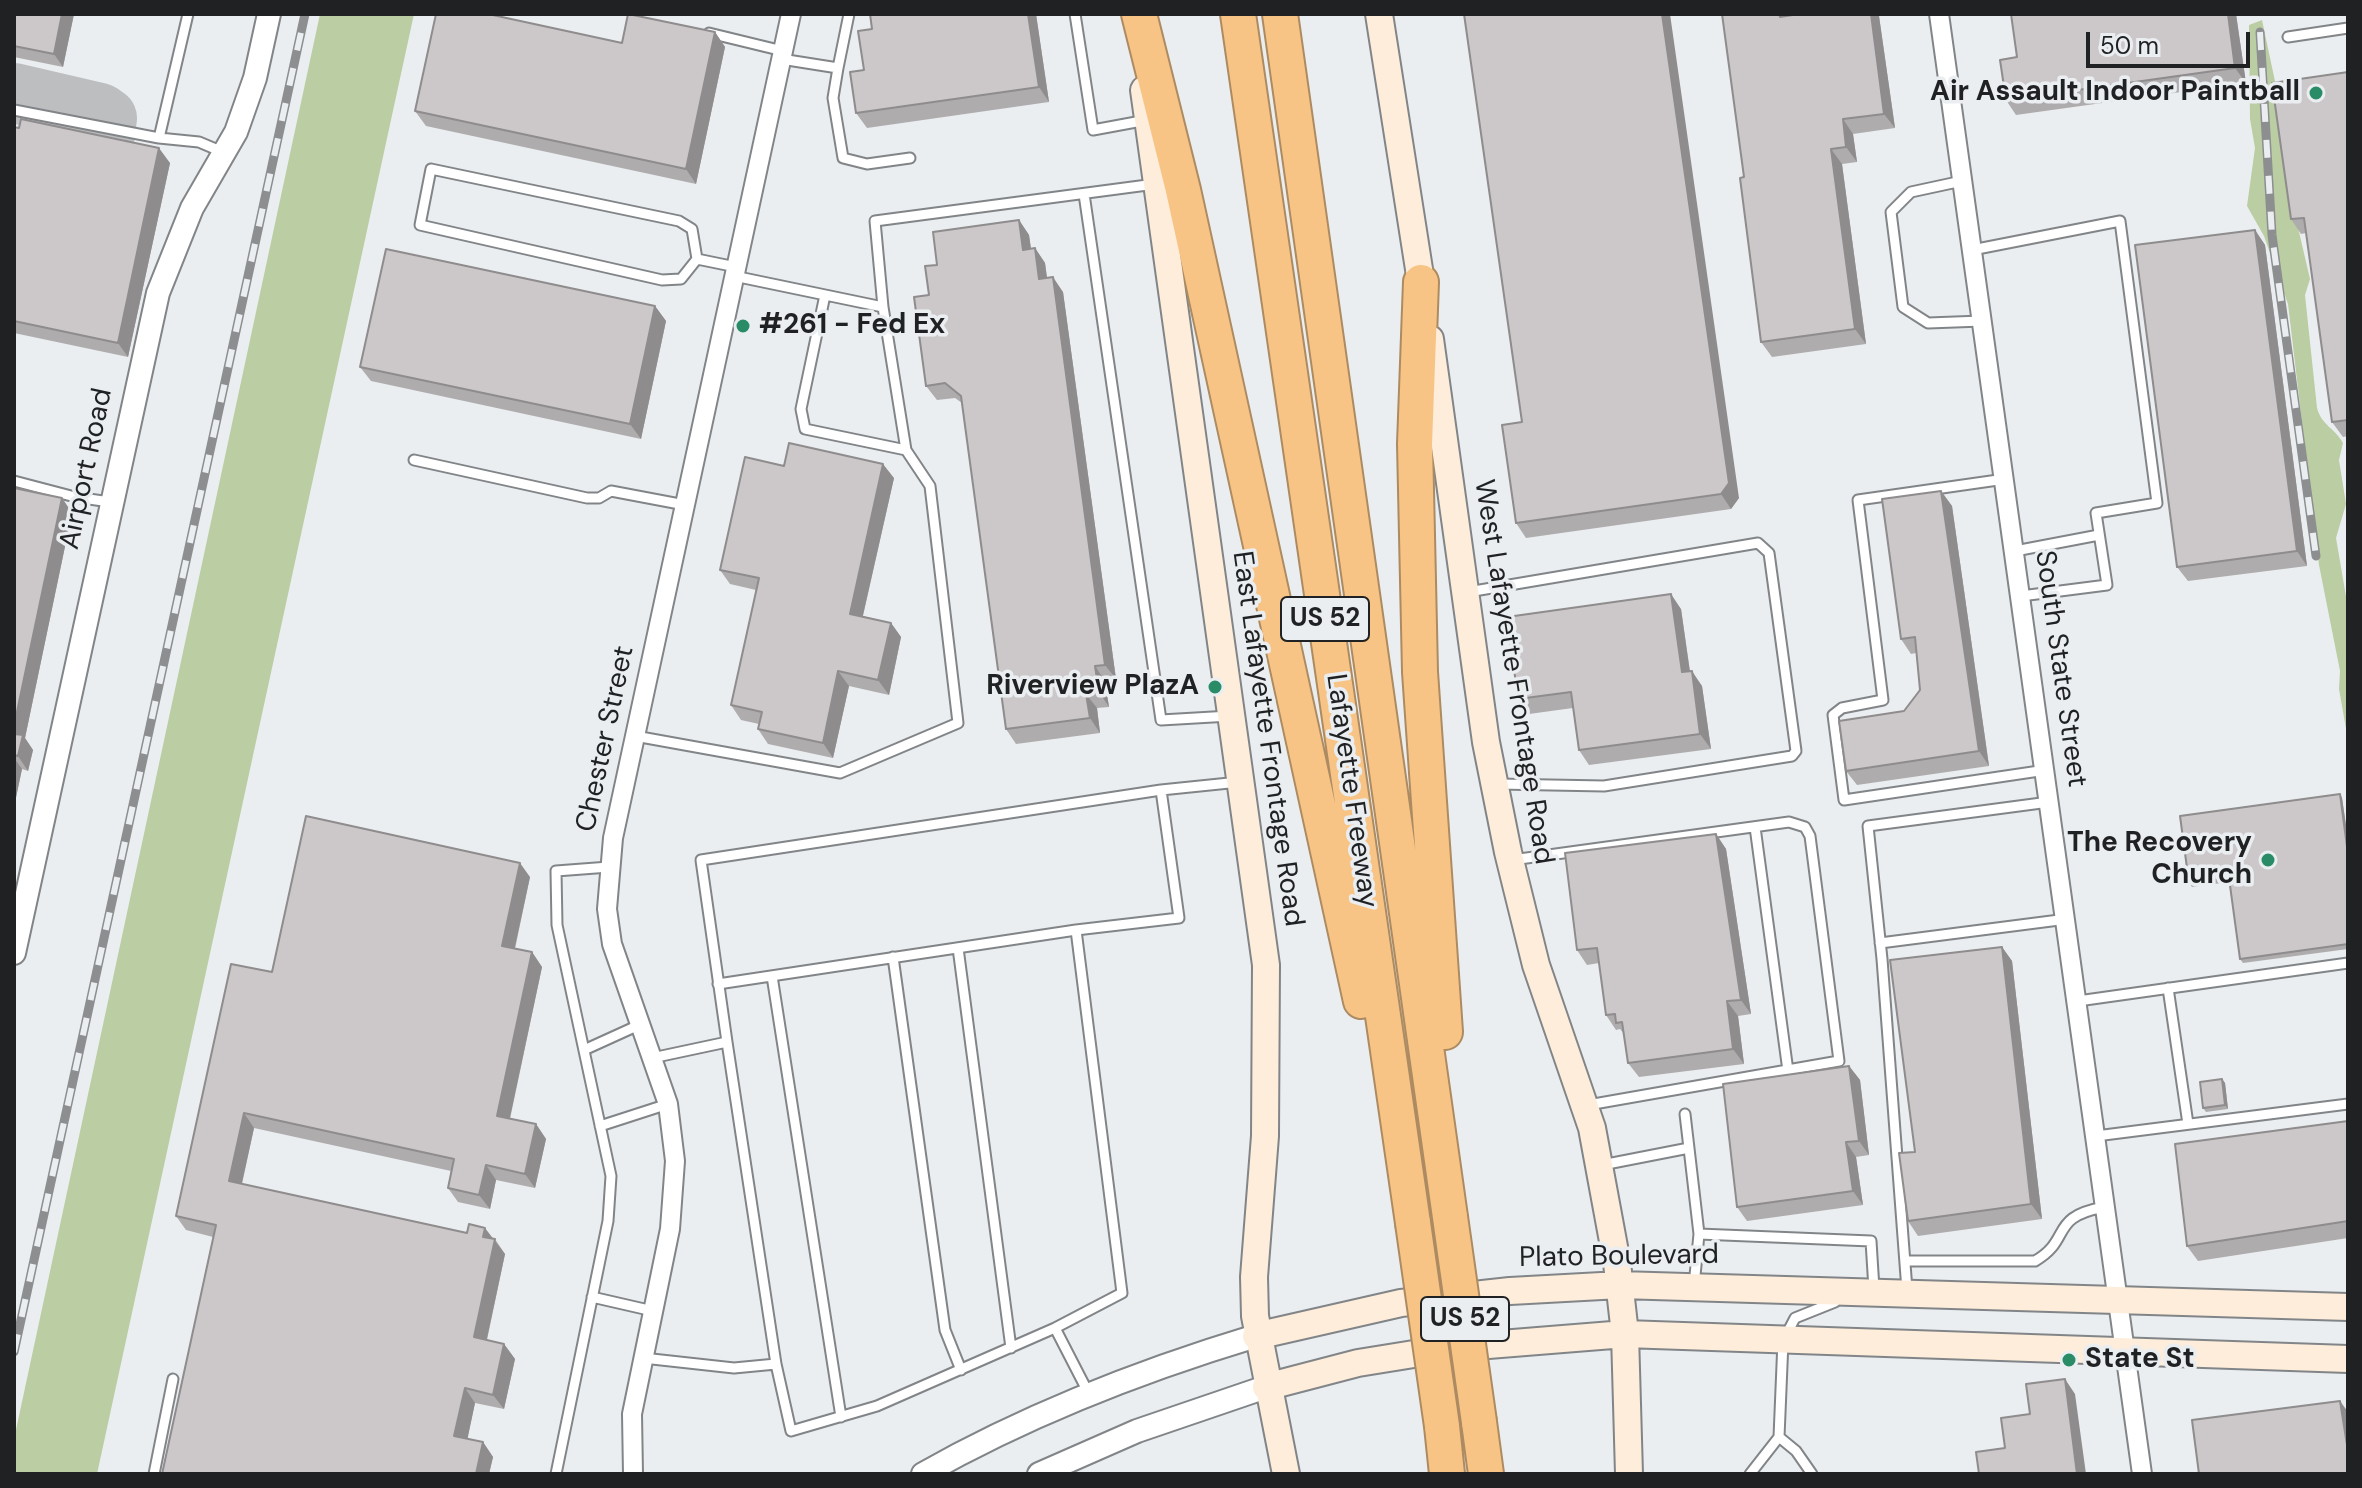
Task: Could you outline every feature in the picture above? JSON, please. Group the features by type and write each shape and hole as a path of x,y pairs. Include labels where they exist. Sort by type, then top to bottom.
{"highway":[{"path":"1137,14 1169,182 1411,1211"},
{"name":"Lafayette Freeway","path":"1238,14 1447,1474"},
{"name":"Lafayette Freeway","path":"1280,14 1486,1474"},
{"path":"1421,282 1415,430 1420,672 1445,1028 1448,1204"}],"main road":[{"name":"East Lafayette Frontage Road","path":"1137,14 1148,119 1169,182 1266,965 1265,1136 1254,1277 1256,1336 1286,1474"},
{"name":"West Lafayette Frontage Road","path":"1379,14 1495,784 1536,965 1584,1106 1599,1166 1620,1285 1625,1334 1629,1474"},
{"name":"Plato Boulevard","path":"1256,1336 1401,1303 1510,1291 1620,1285 2348,1307"},
{"path":"1266,1387 1358,1363 1451,1348 1625,1334 2348,1359"}],"street":[{"name":"Airport Road","path":"14,953 110,502 168,262 192,208 226,153 255,78 269,14"},
{"name":"Chester Street","path":"633,1474 632,1414 675,1196 675,1161 668,1104 612,944 607,909 609,867 791,14"},
{"name":"South State Street","path":"1939,14 2051,802 2142,1474"},
{"name":"Plato Boulevard","path":"923,1474 1051,1408 1256,1336"},
{"path":"1039,1474 1137,1431 1266,1387"}],"lane":[{"path":"159,138 188,14"},
{"path":"849,14 833,98 843,158 867,164 910,158"},
{"path":"1075,14 1093,130 1148,119"},
{"path":"2288,37 2348,28"},
{"path":"697,31 838,68"},
{"path":"14,110 159,138 199,142 226,153"},
{"path":"431,169 679,221 692,229 697,259 681,279 662,280 420,225 431,169"},
{"path":"1963,181 1911,192 1891,212 1896,271 1903,307 1914,316 1928,323 1982,321"},
{"path":"635,736 840,773 958,723 930,486 906,450 883,307 875,221 1169,182"},
{"path":"1084,194 1161,720 1233,715"},
{"path":"1972,250 2120,221 2157,503 2096,513 2107,585 2021,596"},
{"path":"697,259 825,295 883,307"},
{"path":"825,295 801,409 805,429 906,450"},
{"path":"414,460 587,498 599,498 611,491 685,505"},
{"path":"2005,479 1858,500 1883,700 1842,708 1833,715 1844,800 2046,770"},
{"path":"14,481 75,497 110,502"},
{"path":"2015,551 2099,535"},
{"path":"1465,593 1758,543 1769,553 1796,751 1792,756 1604,786 1495,784"},
{"path":"1076,930 1122,1293 1055,1328 877,1406 791,1431 776,1364 701,860 1161,790 1243,782"},
{"path":"718,984 1076,930 1179,918 1161,790"},
{"path":"1908,1293 1868,826 2051,802"},
{"path":"1510,860 1798,823 1810,836 1839,1061 1584,1106"},
{"path":"1755,827 1788,1071"},
{"path":"556,1474 608,1221 611,1176 557,925 556,871 609,867"},
{"path":"1880,943 2067,919"},
{"path":"958,948 1011,1348"},
{"path":"893,957 945,1330 961,1370"},
{"path":"2078,1001 2348,963"},
{"path":"772,976 841,1417"},
{"path":"2168,988 2188,1124"},
{"path":"584,1050 639,1025"},
{"path":"652,1058 727,1042"},
{"path":"600,1126 668,1104"},
{"path":"2096,1136 2348,1104"},
{"path":"1685,1114 1699,1234 1694,1286"},
{"path":"1599,1166 1689,1148"},
{"path":"1905,1261 2035,1261 2050,1252 2063,1225 2073,1216 2105,1207"},
{"path":"1699,1234 1871,1241 1874,1292 1805,1312 1795,1318 1783,1341 1779,1437 1750,1474"},
{"path":"592,1297 653,1311"},
{"path":"1055,1328 1089,1394"},
{"path":"643,1358 734,1368 776,1364"},
{"path":"154,1474 173,1379"},
{"path":"1779,1437 1796,1451 1812,1474"}],"green space":[{"path":"320,14 414,14 97,1474 14,1474 14,1439"},
{"path":"2262,20 2276,86 2293,206 2310,279 2305,295 2317,408 2322,419 2343,443 2339,460 2346,504 2336,538 2348,608 2348,740 2339,689 2340,671 2319,565 2288,304 2264,236 2247,206 2255,148 2250,119 2249,25"}],"building":[{"path":"14,14 62,14 54,54 14,46"},
{"path":"436,14 488,14 622,43 628,14 715,32 686,169 415,111"},
{"path":"870,14 1028,14 1039,87 856,113 850,72 864,70 858,31 872,29"},
{"path":"1464,14 1662,14 1729,483 1721,494 1516,523 1502,425 1522,422"},
{"path":"1722,14 1779,14 1780,17 1871,14 1884,114 1843,119 1846,147 1831,149 1855,329 1761,342 1740,178 1744,177"},
{"path":"2011,14 2228,14 2235,68 2006,100 2000,60 2017,57"},
{"path":"2348,72 2348,420 2332,422 2304,218 2291,219 2272,83"},
{"path":"21,119 159,148 118,343 14,321 14,127 19,128"},
{"path":"1019,220 1023,250 1035,248 1039,279 1053,277 1105,665 1095,666 1099,692 1086,694 1090,718 1006,729 961,396 945,383 926,386 914,297 929,295 925,266 937,265 933,232"},
{"path":"2255,230 2297,551 2177,567 2135,245"},
{"path":"386,249 655,306 630,424 360,367"},
{"path":"789,443 883,464 850,614 891,623 878,680 838,671 823,743 758,729 762,712 731,705 759,578 720,570 745,457 784,466"},
{"path":"14,488 62,498 14,726"},
{"path":"1941,491 1979,751 1846,771 1839,721 1904,711 1920,690 1915,637 1901,639 1882,499"},
{"path":"1671,594 1682,672 1692,671 1700,734 1579,750 1571,692 1518,699 1507,617"},
{"path":"14,734 23,735 18,756 14,755"},
{"name":"The Recovery Church","path":"2340,794 2348,854 2348,944 2240,959 2229,878 2189,883 2180,816"},
{"path":"306,816 520,863 502,946 532,952 497,1116 536,1124 525,1174 486,1165 479,1195 448,1188 454,1159 244,1113 229,1181 467,1233 469,1224 485,1228 483,1237 495,1239 474,1337 504,1344 493,1395 465,1388 454,1436 483,1442 476,1474 162,1474 216,1225 176,1216 231,964 272,972"},
{"path":"1716,834 1741,1000 1727,1001 1733,1049 1628,1063 1622,1022 1616,1023 1615,1014 1606,1015 1597,948 1577,950 1565,853"},
{"path":"2002,947 2031,1204 1908,1221 1899,1153 1915,1152 1890,960"},
{"path":"1849,1066 1859,1141 1846,1142 1853,1191 1737,1207 1723,1084"},
{"path":"2222,1079 2225,1105 2203,1108 2200,1082"},
{"path":"2348,1121 2348,1221 2187,1246 2175,1144"},
{"path":"2065,1379 2077,1474 1979,1474 1976,1452 2005,1448 2001,1418 2030,1414 2026,1384"},
{"path":"2340,1401 2348,1451 2348,1474 2199,1474 2192,1420"}],"taxiway":[{"path":"14,93 100,113 107,118 103,149"}],"railway":[{"path":"14,1352 305,14"},
{"path":"2260,32 2272,235 2316,556"}],"place":[{"name":"Air Assault Indoor Paintball","path":"2316,93"},
{"name":"#261 - Fed Ex","path":"743,326"},
{"name":"Riverview PlazA","path":"1215,687"},
{"name":"The Recovery Church","path":"2268,860"},
{"name":"State St","path":"2069,1360"}]}
